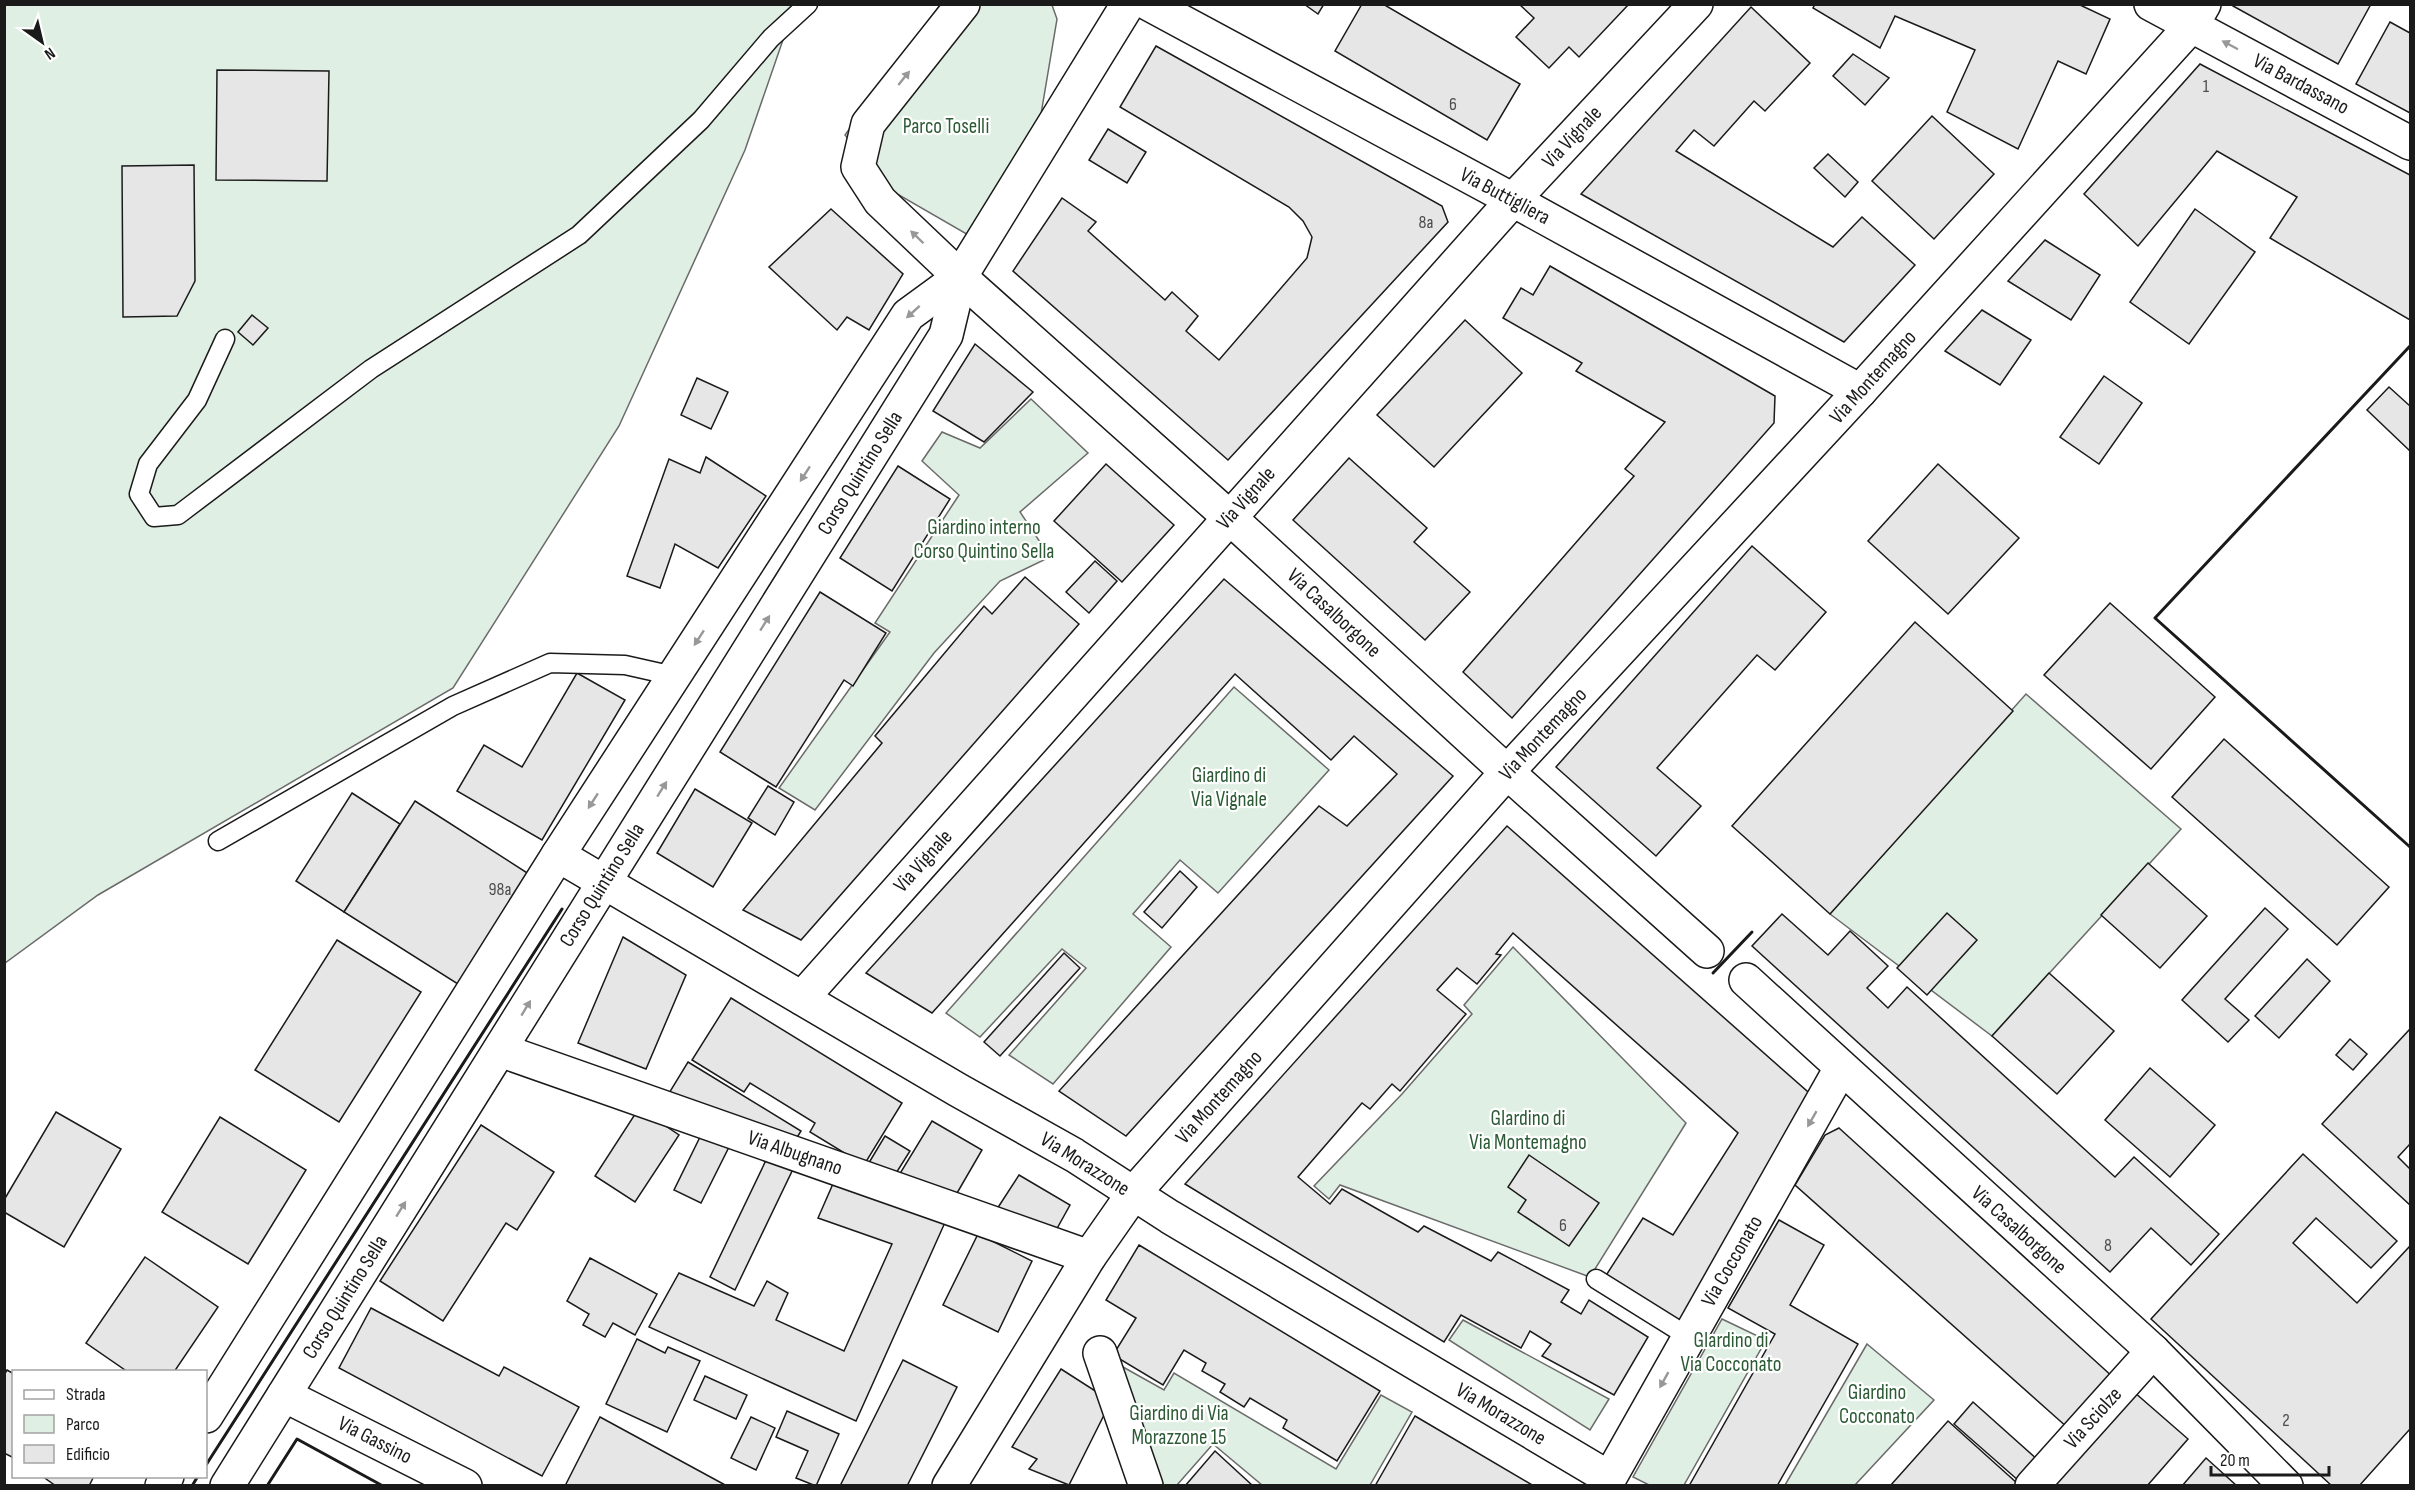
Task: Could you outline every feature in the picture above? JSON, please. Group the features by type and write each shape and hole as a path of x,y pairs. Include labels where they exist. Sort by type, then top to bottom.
{"street":[{"name":"Via Casalborgone","path":"963,4 868,124 858,166 880,201 960,277 1229,517 1506,772 1707,951"},
{"name":"Corso Quintino Sella","path":"226,1485 501,1050 604,880 946,335 960,277 1128,4"},
{"name":"Via Buttigliera","path":"1149,4 1513,200 1860,391"},
{"name":"Via Vignale","path":"802,998 1513,200 1696,4"},
{"name":"Via Bardassano","path":"2151,4 2198,15 2410,143"},
{"name":"Via Montemagno","path":"949,1485 1089,1257 1133,1194 1506,772 1860,391 2198,15"},
{"name":"Corso Quintino Sella","path":"207,1414 558,855 908,315 960,277"},
{"name":"Via Morazzone","path":"558,855 958,1090 1074,1155 1133,1194 1607,1482"},
{"name":"Via Casalborgone","path":"1746,980 2153,1351 2286,1485"},
{"name":"Via Albugnano","path":"501,1050 1089,1257"},
{"name":"Via Cocconato","path":"1607,1482 1841,1068"},
{"name":"Via Sciolze","path":"2032,1485 2153,1351"},
{"path":"1100,1353 1146,1485"},
{"name":"Via Gassino","path":"284,1395 465,1485"}],"lane":[{"path":"225,339 197,400 148,464 140,494 154,517 178,514 371,369 579,235 701,120 771,38 808,4"},
{"path":"218,841 453,706 550,663 625,665 674,676"},
{"path":"1596,1279 1689,1337"}],"green space":[{"path":"5,5 795,5 745,150 619,426 453,688 98,895 5,963"},
{"name":"Parco Toselli","path":"940,5 1052,5 1057,19 1040,120 970,236 892,191 845,135"},
{"name":"Giardino interno Corso Quintino Sella","path":"1031,399 1088,453 1020,512 1050,557 1000,581 934,653 815,810 779,788 890,632 875,623 959,495 922,461 942,432 980,448"},
{"name":"Giardino di Via Vignale","path":"1234,687 1329,770 1218,893 1180,860 1133,914 1171,947 1053,1084 1009,1055 1086,968 1062,949 980,1037 946,1013"},
{"path":"2026,694 2181,829 1992,1036 1830,914"},
{"name":"GIardino di Via Montemagno","path":"1513,947 1686,1123 1590,1277 1340,1185 1329,1199 1314,1186 1402,1094 1472,1014 1464,1005"},
{"name":"GIardino di Via Cocconato","path":"1722,1319 1766,1340 1684,1485 1649,1485 1633,1477"},
{"path":"1463,1320 1609,1399 1590,1430 1449,1340"},
{"name":"Giardino Cocconato","path":"1867,1344 1934,1400 1855,1485 1785,1485"},
{"name":"Giardino di Via Morazzone 15","path":"1123,1367 1164,1390 1174,1373 1336,1469 1381,1395 1412,1412 1370,1485 1262,1485 1213,1444 1177,1485 1161,1485 1118,1378"}],"building":[{"path":"1304,4 1324,4 1318,14"},
{"path":"1362,4 1383,4 1520,84 1487,140 1335,51"},
{"path":"1519,4 1629,4 1579,57 1569,47 1549,68 1516,37 1534,18"},
{"path":"1815,4 2078,4 2110,19 2086,74 2058,61 2018,149 1947,112 1975,50 1895,16 1880,48 1813,8"},
{"path":"2233,4 2371,4 2338,64"},
{"path":"1751,7 1810,63 1765,111 1754,101 1714,146 1694,130 1676,151 1833,247 1862,217 1915,265 1844,342 1581,194"},
{"path":"2390,22 2410,33 2410,113 2356,84"},
{"path":"1156,46 1442,206 1448,222 1228,460 1013,271 1062,198 1096,222 1088,231 1165,300 1172,292 1198,316 1186,331 1219,360 1307,258 1312,237 1303,221 1289,207 1120,107"},
{"path":"1853,54 1889,78 1865,105 1833,76"},
{"path":"2200,64 2410,175 2410,320 2270,238 2297,197 2217,151 2138,246 2084,194"},
{"path":"217,70 329,71 327,181 216,180"},
{"path":"1932,116 1994,174 1934,239 1872,181"},
{"path":"1108,129 1146,152 1127,183 1089,160"},
{"path":"1828,154 1858,182 1845,197 1814,168"},
{"path":"194,165 195,281 177,316 123,317 122,166"},
{"path":"831,209 903,274 869,330 847,317 837,330 769,267"},
{"path":"2195,209 2255,252 2189,344 2130,302"},
{"path":"2045,240 2100,275 2071,320 2008,281"},
{"path":"1550,266 1775,396 1774,423 1512,718 1463,672 1634,476 1625,469 1665,422 1576,371 1582,363 1503,318 1521,288 1533,295"},
{"path":"1982,310 2031,340 2000,385 1945,351"},
{"path":"252,315 268,328 253,345 238,332"},
{"path":"1465,320 1522,373 1434,467 1377,415"},
{"path":"975,344 1033,392 984,442 933,411"},
{"path":"2104,376 2142,403 2099,464 2060,437"},
{"path":"697,378 728,392 711,429 681,415"},
{"path":"2389,387 2410,406 2410,451 2367,410"},
{"path":"706,457 766,496 718,568 675,544 660,588 627,576 669,459 700,473"},
{"path":"1349,458 1427,528 1414,542 1470,592 1425,640 1293,520"},
{"path":"1106,464 1174,525 1122,582 1054,521"},
{"path":"1938,464 2019,538 1948,614 1868,541"},
{"path":"898,466 950,499 892,591 840,558"},
{"path":"1752,546 1826,612 1775,670 1757,655 1657,768 1701,806 1656,856 1556,767"},
{"path":"1095,561 1117,581 1089,613 1066,592"},
{"path":"1025,577 1079,624 801,940 743,910 882,743 875,736 984,606 992,614"},
{"path":"1224,579 1453,776 1126,1136 1059,1091 1319,806 1347,826 1397,774 1354,736 1331,760 1235,674 932,1013 866,973"},
{"path":"820,592 886,633 853,686 844,680 776,787 720,752"},
{"path":"2110,603 2215,697 2151,769 2044,675"},
{"path":"1915,622 2013,711 1830,914 1732,826"},
{"path":"577,673 625,700 542,840 457,791 484,745 522,767"},
{"path":"2224,739 2389,887 2337,945 2172,797"},
{"path":"768,786 794,802 775,835 748,818"},
{"path":"695,789 752,823 713,887 657,853"},
{"path":"352,793 400,824 344,912 296,881"},
{"path":"415,801 532,876 461,986 344,912"},
{"path":"1507,826 1816,1099 1684,1326 1605,1277 1643,1218 1673,1235 1738,1133 1513,933 1496,954 1501,955 1477,984 1457,968 1437,990 1466,1014 1400,1091 1392,1084 1370,1109 1362,1103 1298,1177 1330,1204 1342,1189 1418,1232 1424,1226 1491,1261 1498,1252 1569,1290 1561,1302 1581,1314 1589,1300 1648,1337 1614,1395 1542,1356 1551,1344 1530,1331 1521,1348 1461,1315 1444,1342 1185,1184"},
{"path":"2148,863 2207,916 2160,968 2101,915"},
{"path":"1180,871 1197,887 1162,928 1144,912"},
{"path":"2265,908 2288,929 2225,999 2249,1020 2228,1042 2182,1000"},
{"path":"1947,913 1977,940 1927,995 1897,968"},
{"path":"1782,914 1828,955 1850,931 1888,966 1867,988 1888,1008 1907,987 2115,1177 2134,1157 2219,1234 2191,1265 2151,1228 2110,1272 1752,946"},
{"path":"623,937 686,975 646,1069 578,1043"},
{"path":"337,940 421,992 339,1122 255,1070"},
{"path":"1064,953 1080,968 1000,1056 984,1042"},
{"path":"2307,959 2330,981 2279,1038 2255,1016"},
{"path":"2049,973 2114,1031 2057,1094 1992,1036"},
{"path":"731,998 902,1103 864,1165 810,1132 815,1123 750,1083 744,1092 692,1060"},
{"path":"2410,1029 2410,1144 2398,1157 2410,1169 2410,1205 2322,1124"},
{"path":"2350,1039 2367,1054 2353,1070 2336,1055"},
{"path":"688,1062 801,1131 793,1144 666,1098"},
{"path":"2150,1068 2215,1125 2170,1177 2105,1120"},
{"path":"639,1108 679,1135 635,1202 595,1176"},
{"path":"56,1112 121,1149 64,1247 4,1212 4,1200"},
{"path":"220,1117 306,1170 248,1264 162,1212"},
{"path":"932,1121 982,1150 953,1200 896,1180"},
{"path":"481,1125 554,1172 517,1230 506,1223 443,1321 380,1281"},
{"path":"1839,1128 2114,1378 2068,1428 1795,1185 1825,1135"},
{"path":"702,1133 729,1147 701,1203 674,1190"},
{"path":"885,1136 910,1151 893,1178 867,1166"},
{"path":"769,1154 794,1167 735,1290 710,1277"},
{"path":"2303,1154 2397,1241 2371,1268 2316,1218 2293,1243 2357,1303 2410,1246 2410,1429 2359,1486 2332,1486 2151,1319"},
{"path":"1529,1155 1599,1203 1569,1246 1518,1212 1526,1200 1508,1187"},
{"path":"1019,1175 1070,1205 1055,1232 997,1209"},
{"path":"836,1177 947,1218 856,1421 649,1327 679,1273 754,1306 767,1281 788,1293 776,1320 844,1351 892,1244 818,1218"},
{"path":"1779,1220 1824,1245 1790,1305 1858,1344 1777,1486 1689,1486 1775,1334 1728,1308"},
{"path":"978,1234 1032,1261 998,1332 943,1305"},
{"path":"1139,1245 1380,1391 1337,1461 1283,1428 1287,1420 1250,1398 1244,1407 1220,1392 1225,1384 1202,1371 1206,1363 1184,1350 1163,1385 1113,1355 1136,1318 1106,1300"},
{"path":"145,1257 218,1307 175,1370 125,1370 86,1343"},
{"path":"590,1258 657,1294 635,1335 613,1323 605,1337 583,1325 589,1314 567,1301"},
{"path":"371,1308 499,1376 504,1367 579,1407 542,1476 339,1368"},
{"path":"637,1339 665,1353 668,1347 700,1361 667,1432 606,1404"},
{"path":"903,1360 957,1387 907,1486 840,1486"},
{"path":"1061,1369 1111,1401 1069,1485 1029,1469 1037,1459 1012,1447"},
{"path":"7,1370 12,1373 12,1457 4,1453 4,1375"},
{"path":"705,1376 747,1395 736,1419 694,1400"},
{"path":"2134,1392 2188,1439 2147,1486 2051,1486"},
{"path":"1973,1402 2038,1460 2019,1481 1954,1424"},
{"path":"787,1411 839,1434 816,1486 796,1478 808,1451 776,1437"},
{"path":"1415,1416 1534,1486 1375,1486"},
{"path":"600,1417 727,1486 565,1486"},
{"path":"751,1417 775,1428 756,1470 731,1458"},
{"path":"1948,1421 2018,1484 2016,1486 1890,1486"},
{"path":"1215,1451 1253,1486 1185,1486"},
{"path":"2206,1458 2237,1486 2182,1486"},
{"path":"45,1478 93,1478 89,1486 56,1486"}],"wall":[{"path":"2410,346 2155,618 2410,847"},
{"path":"207,1463 562,909"},
{"path":"1713,973 1752,932"},
{"path":"267,1486 297,1439 383,1486"},
{"path":"192,1486 197,1478"}]}
